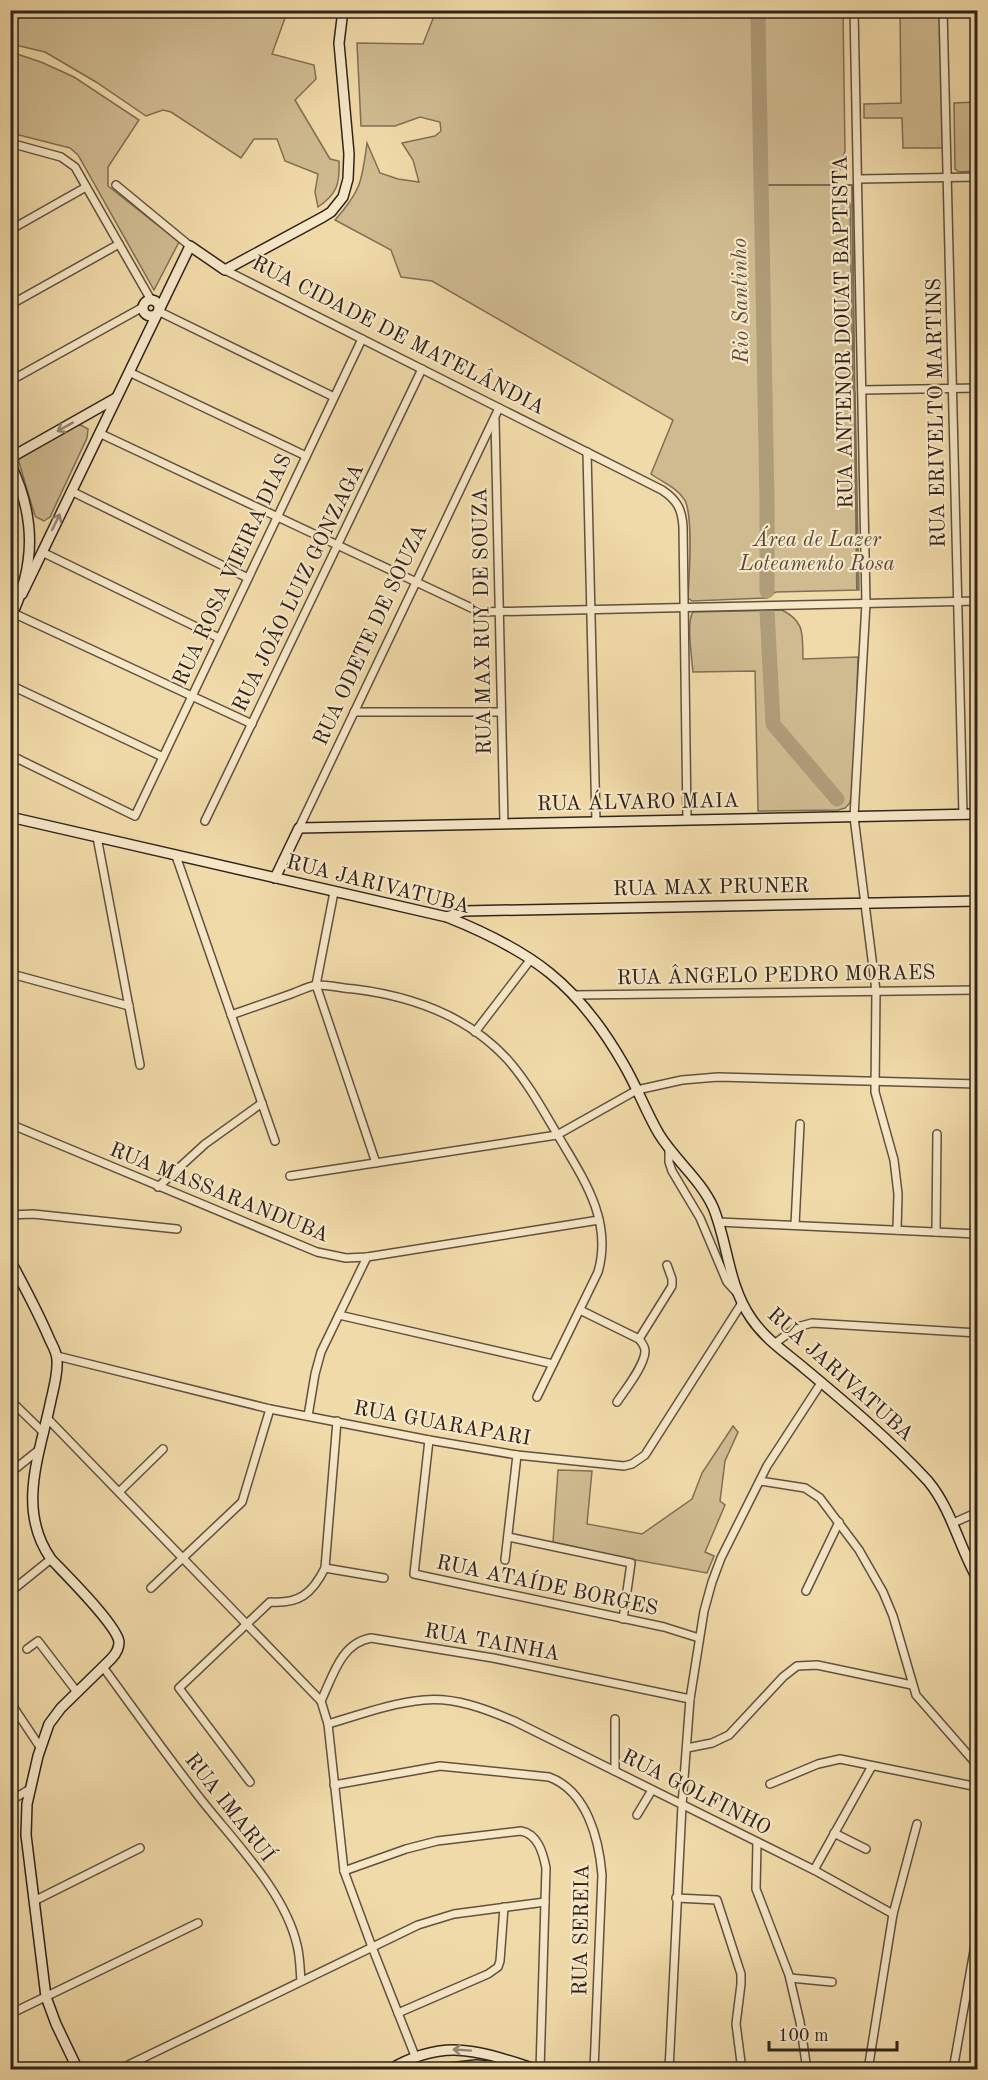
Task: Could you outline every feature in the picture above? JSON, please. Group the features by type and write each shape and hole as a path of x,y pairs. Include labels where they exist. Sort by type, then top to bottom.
{"street":[{"path":"225,270 323,217 331,212 343,197 349,171 339,43 344,10"},
{"name":"RUA ANTENOR DOUAT BAPTISTA","path":"854,10 866,603 854,817 876,991 873,1081 877,1103 891,1144 897,1177 897,1230"},
{"name":"RUA ERIVELTO MARTINS","path":"944,10 963,815"},
{"path":"10,143 55,154 69,161 87,187 151,300 158,305 158,311"},
{"path":"10,152 21,146"},
{"path":"858,179 978,177"},
{"name":"RUA CIDADE DE MATELÂNDIA","path":"116,185 190,246 225,270 662,490 676,500 682,518 684,607"},
{"path":"10,230 87,187"},
{"path":"10,305 119,244"},
{"path":"190,246 12,616 252,724"},
{"path":"145,339 143,309 147,301 169,289"},
{"path":"143,309 147,316 152,316 158,311"},
{"path":"10,381 143,309"},
{"path":"158,311 334,397"},
{"name":"RUA ROSA VIEIRA DIAS","path":"10,755 135,816 362,339"},
{"name":"RUA JOÃO LUIZ GONZAGA","path":"205,821 422,369"},
{"path":"129,372 306,456"},
{"path":"862,390 978,388"},
{"path":"10,458 116,398"},
{"name":"RUA ODETE DE SOUZA","path":"275,878 499,408"},
{"name":"RUA MAX RUY DE SOUZA","path":"495,417 504,824"},
{"path":"99,433 480,612 978,601"},
{"path":"587,452 596,822"},
{"path":"10,463 25,497 30,527 29,557 22,594"},
{"path":"71,491 248,578"},
{"path":"42,552 219,638"},
{"path":"684,607 687,820"},
{"path":"10,685 162,757"},
{"path":"354,712 501,712"},
{"name":"RUA ÁLVARO MAIA","path":"299,828 978,814"},
{"name":"RUA JARIVATUBA","path":"10,817 447,917 491,935 531,959 575,995 605,1034 626,1068 669,1149 703,1189 718,1222 741,1300 758,1328 924,1476 942,1500 963,1553 978,1580"},
{"path":"97,837 140,1065"},
{"path":"176,856 274,1141"},
{"path":"334,892 316,985 376,1163"},
{"name":"RUA MAX PRUNER","path":"447,917 464,911 978,901"},
{"path":"475,1032 531,959"},
{"path":"19,976 129,1006"},
{"path":"231,1015 316,985 403,997 430,1006 475,1032 497,1050 515,1070 588,1188 600,1220 603,1245 601,1263 537,1397"},
{"name":"RUA ÂNGELO PEDRO MORAES","path":"575,995 978,990"},
{"path":"290,1176 557,1135 637,1090 682,1080 699,1078 978,1084"},
{"path":"158,1187 205,1144 262,1103"},
{"name":"RUA MASSARANDUBA","path":"10,1124 317,1252 346,1258 367,1257 600,1220"},
{"path":"795,1226 800,1124"},
{"path":"936,1233 937,1134"},
{"path":"669,1149 672,1171 700,1218 727,1282 741,1300"},
{"path":"10,1215 33,1214 177,1229"},
{"path":"718,1222 978,1234"},
{"path":"308,1416 318,1362 367,1257"},
{"path":"10,1260 41,1318 57,1356 56,1378 32,1492 33,1518 39,1538 51,1559 113,1627 117,1635 118,1649 49,1724 40,1747 27,1804 26,1835 46,1997 78,2070"},
{"path":"639,1339 672,1286 667,1265"},
{"name":"RUA GUARAPARI","path":"57,1356 270,1408 429,1440 517,1455 616,1466 632,1464 640,1460 669,1420 741,1300"},
{"path":"580,1310 639,1339 645,1349 644,1356 617,1402"},
{"path":"339,1315 554,1364"},
{"path":"774,1344 797,1327 812,1323 978,1333"},
{"path":"669,2070 682,1805 690,1699 699,1638 712,1582 721,1558 760,1481 787,1434 821,1383"},
{"path":"10,1400 44,1433"},
{"path":"151,1588 242,1502 270,1408"},
{"path":"47,1418 321,1701 328,1724 344,1871 415,2056"},
{"path":"250,1782 179,1688 270,1602 283,1603 300,1598 315,1584 325,1568 337,1421"},
{"name":"RUA ATAÍDE BORGES","path":"429,1440 414,1574 664,1628 699,1638"},
{"path":"10,1473 40,1449"},
{"path":"119,1492 163,1449"},
{"path":"505,1560 517,1455"},
{"path":"760,1481 810,1490 820,1498 839,1522 868,1565 883,1593 900,1640 912,1685 922,1704 978,1766"},
{"path":"953,1523 978,1512"},
{"path":"806,1591 839,1522"},
{"path":"508,1537 631,1563 623,1619"},
{"path":"10,1592 51,1559"},
{"path":"325,1568 384,1578"},
{"name":"RUA TAINHA","path":"321,1701 346,1651 353,1644 371,1638 493,1658 690,1699"},
{"path":"27,1649 38,1641 77,1692"},
{"path":"687,1748 712,1743 729,1735 783,1677 798,1666 817,1665 912,1685"},
{"name":"RUA IMARUÍ","path":"103,1667 193,1790 270,1888 294,1936 299,1956 301,1981"},
{"name":"RUA GOLFINHO","path":"328,1724 423,1700 450,1701 478,1707 514,1721 814,1870 893,1914"},
{"path":"10,1702 40,1747"},
{"path":"615,1719 615,1771"},
{"path":"770,1784 830,1760 840,1759 978,1788"},
{"name":"RUA SEREIA","path":"334,1785 440,1766 549,1777 558,1780 571,1790 583,1806 588,1818 599,1851 602,1875 594,2070"},
{"path":"814,1870 872,1766"},
{"path":"10,1801 30,1789"},
{"path":"637,1815 652,1790"},
{"path":"868,2070 893,1914 917,1824"},
{"path":"344,1871 420,1845 460,1837 521,1831 532,1836 543,1856 546,1868 539,2070"},
{"path":"834,1833 866,1850"},
{"path":"757,1842 756,1889 790,1978 800,2022 807,2070"},
{"path":"34,1901 140,1848"},
{"path":"676,1898 717,1900 741,1974 736,2024 741,2070"},
{"path":"118,2070 418,1924 438,1918 545,1902"},
{"path":"398,2013 488,1974 498,1967 504,1907"},
{"path":"10,2014 198,1923"},
{"path":"953,2070 977,1932"},
{"path":"790,1978 832,1982"},
{"path":"389,2070 415,2056 437,2050 463,2050 478,2052 539,2070"},
{"path":"432,2070 476,2065 539,2070"}],"green space":[{"path":"11,10 298,11 285,18 272,54 314,65 316,79 295,100 330,159 339,161 336,188 318,207 315,192 318,174 285,161 277,139 254,139 241,158 171,112 163,110 146,116 96,82 45,52 11,44"},
{"name":"Área de Lazer Loteamento Rosa","path":"436,11 843,11 845,151 838,176 840,189 850,204 859,590 776,592 767,598 692,601 688,598 690,546 687,506 677,491 651,474 673,420 432,281 401,277 391,250 335,220 359,185 367,143 380,173 419,182 413,160 402,143 435,136 441,131 440,122 420,117 395,126 361,126 357,43 423,44"},
{"path":"900,11 940,11 943,148 903,148 902,118 864,118 864,104 901,103"},
{"path":"11,52 74,77 139,120 108,167 108,186 179,242 154,290 78,155 70,148 11,133"},
{"path":"977,102 977,171 959,172 955,169 954,103"},
{"path":"74,425 81,425 88,429 87,438 50,517 44,521 36,517 34,513 18,459"},
{"path":"782,610 799,624 803,659 858,657 854,780 850,803 845,808 758,811 755,671 693,672 690,624 693,612"},
{"path":"733,1426 738,1432 725,1461 720,1501 725,1505 705,1552 714,1556 707,1573 553,1542 558,1470 592,1471 587,1524 642,1534 692,1499 702,1473"}],"waterway":[{"name":"Rio Santinho","path":"760,10 758,21 767,591"},
{"path":"761,185 852,185 857,589"},
{"name":"Rio Santinho","path":"767,611 773,724 837,799"}]}
